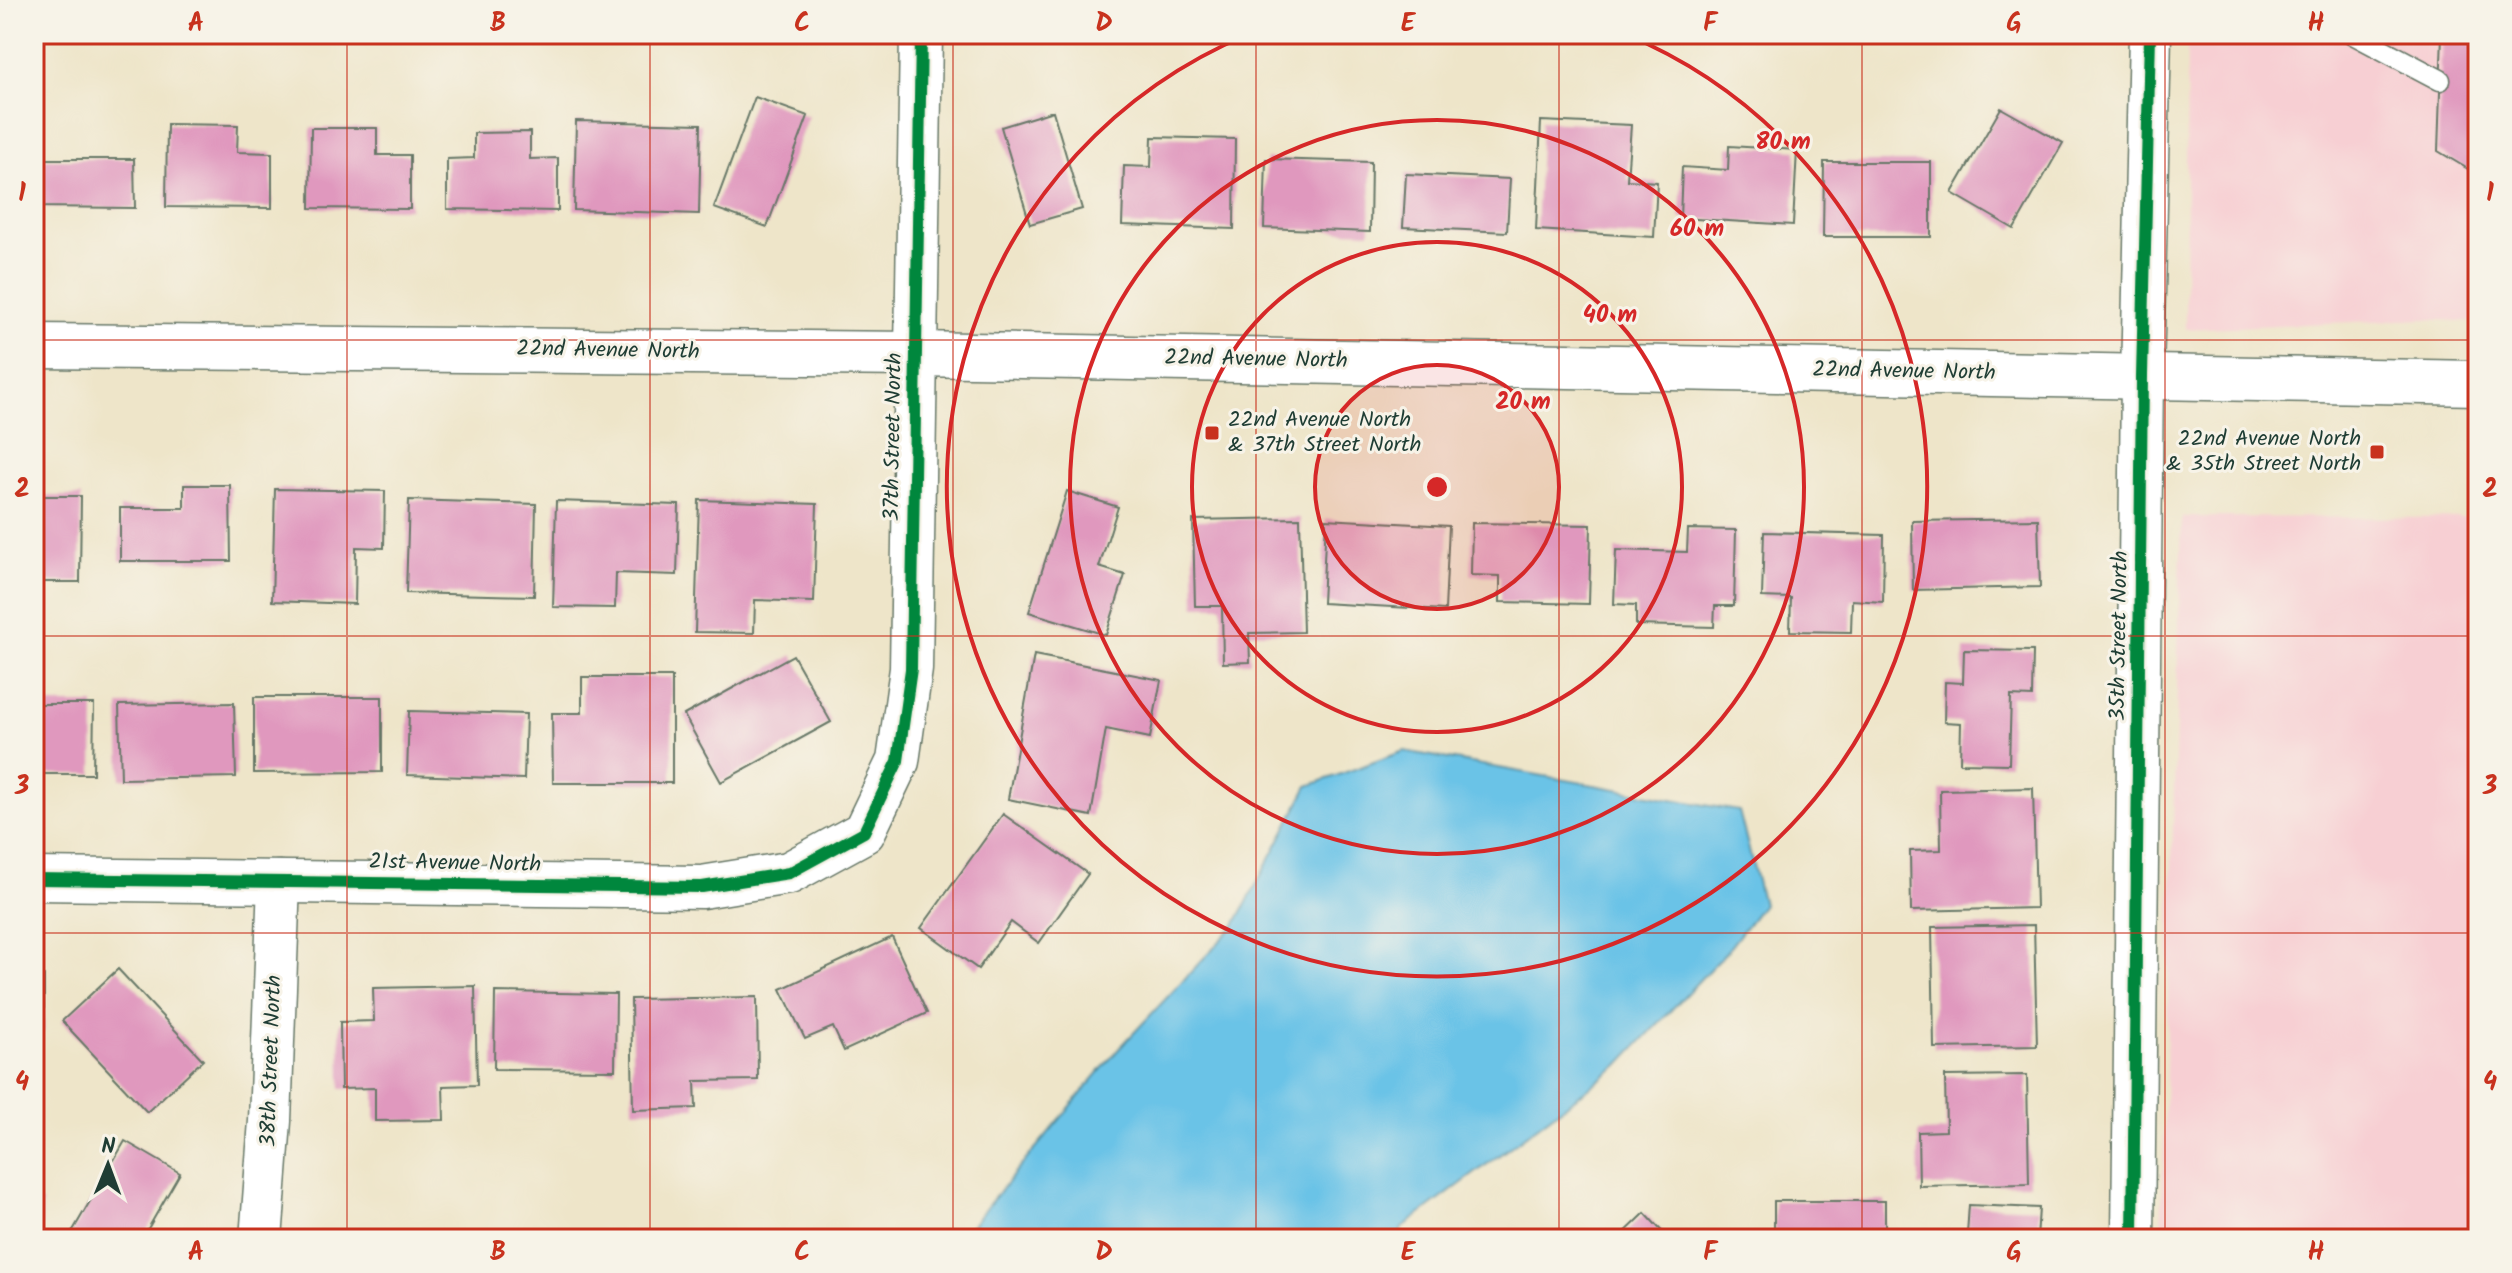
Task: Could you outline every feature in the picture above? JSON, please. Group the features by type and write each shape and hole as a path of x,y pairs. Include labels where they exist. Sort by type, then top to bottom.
{"main road":[{"name":"22nd Avenue North","path":"34,346 916,354 2478,383"}],"street":[{"name":"37th Street North","path":"864,832 898,761 911,669 921,34"},
{"name":"35th Street North","path":"2133,1239 2142,376 2150,34"},
{"name":"21st Avenue North","path":"34,879 702,887 789,873 864,832"},
{"name":"38th Street North","path":"261,1239 270,1121 279,882"}],"lane":[{"path":"2353,34 2440,80"}],"shaded area":[{"path":"2187,34 2478,34 2478,322 2425,319 2185,329"},
{"path":"2182,517 2478,518 2478,1239 2161,1239"}],"water":[{"path":"1404,751 1739,811 1763,904 1727,951 1618,1066 1402,1228 1398,1239 950,1239 971,1226 1115,1053 1235,925 1308,786"}],"building":[{"path":"1262,34 1349,34 1349,41 1262,40"},
{"path":"2442,34 2478,34 2478,175 2438,151"},
{"path":"755,97 808,116 767,227 714,208"},
{"path":"2001,108 2063,143 2014,229 1952,193"},
{"path":"1053,111 1082,209 1030,224 1001,127"},
{"path":"576,121 701,124 699,214 574,210"},
{"path":"1541,121 1631,125 1627,180 1657,182 1654,237 1536,230"},
{"path":"167,124 238,125 237,152 272,153 272,208 166,207"},
{"path":"311,128 377,128 377,155 410,155 410,209 310,208"},
{"path":"530,132 530,159 558,158 558,211 447,209 447,159 474,158 474,133"},
{"path":"1152,137 1235,139 1234,229 1122,225 1124,166 1151,167"},
{"path":"1729,146 1797,150 1793,225 1680,218 1682,167 1728,170"},
{"path":"34,159 134,159 135,208 34,207"},
{"path":"1266,159 1371,162 1370,232 1264,228"},
{"path":"1824,162 1931,162 1931,237 1823,237"},
{"path":"1406,174 1510,179 1507,232 1403,227"},
{"path":"184,485 230,485 231,561 120,561 120,508 184,508"},
{"path":"275,489 385,491 384,548 356,547 355,604 272,601"},
{"path":"1067,491 1118,507 1099,567 1125,575 1106,635 1029,612"},
{"path":"34,496 81,496 80,582 34,582"},
{"path":"409,500 536,504 534,596 406,593"},
{"path":"699,500 817,504 814,602 755,600 754,633 695,632"},
{"path":"556,501 679,505 677,575 616,573 615,608 553,607"},
{"path":"1300,518 1303,632 1249,633 1250,662 1223,663 1222,606 1195,606 1193,520"},
{"path":"1326,519 1449,526 1445,610 1322,603"},
{"path":"2038,519 2040,587 1913,590 1912,521"},
{"path":"1472,523 1591,525 1589,604 1500,602 1500,576 1471,575"},
{"path":"1688,529 1736,530 1734,606 1715,606 1714,627 1636,625 1636,605 1614,604 1616,550 1687,552"},
{"path":"1764,532 1884,535 1883,602 1852,600 1851,632 1790,631 1791,598 1762,597"},
{"path":"1964,650 2033,651 2032,697 2011,696 2009,764 1960,763 1961,723 1944,722 1945,682 1963,683"},
{"path":"793,655 831,722 721,782 684,715"},
{"path":"1034,655 1161,680 1150,738 1106,729 1091,816 1008,799"},
{"path":"582,677 672,677 672,783 553,783 552,713 582,713"},
{"path":"254,697 382,697 382,772 254,773"},
{"path":"234,703 236,777 121,779 119,705"},
{"path":"34,704 94,704 93,774 34,774"},
{"path":"409,711 526,714 524,779 407,775"},
{"path":"2033,788 2036,908 1911,911 1910,851 1941,850 1940,790"},
{"path":"1003,814 1088,874 1039,943 1011,922 978,969 921,928"},
{"path":"2034,925 2037,1046 1934,1048 1932,927"},
{"path":"892,937 927,1013 844,1051 833,1027 805,1039 781,989"},
{"path":"118,969 203,1060 147,1112 62,1021"},
{"path":"34,976 44,976 44,1032 34,1032"},
{"path":"475,986 477,1085 443,1086 444,1120 375,1121 375,1088 341,1089 340,1022 374,1021 373,988"},
{"path":"495,992 616,994 615,1070 494,1069"},
{"path":"757,997 758,1080 695,1081 696,1108 633,1110 631,999"},
{"path":"2027,1075 2029,1184 1919,1186 1918,1132 1946,1131 1945,1076"},
{"path":"125,1141 180,1173 142,1239 68,1239"},
{"path":"1774,1201 1885,1201 1885,1239 1774,1239"},
{"path":"34,1202 42,1202 41,1239 34,1239"},
{"path":"1969,1205 2039,1208 2037,1239 1946,1239 1946,1233 1967,1234"},
{"path":"1645,1213 1669,1239 1618,1239"}],"cycle path":[{"path":"34,879 702,887 789,873 864,832 898,761 911,669 921,34"},
{"path":"2133,1239 2142,376 2150,34"}],"place":[{"name":"22nd Avenue North & 37th Street North","path":"1212,433"},
{"name":"22nd Avenue North & 35th Street North","path":"2377,452"}]}
